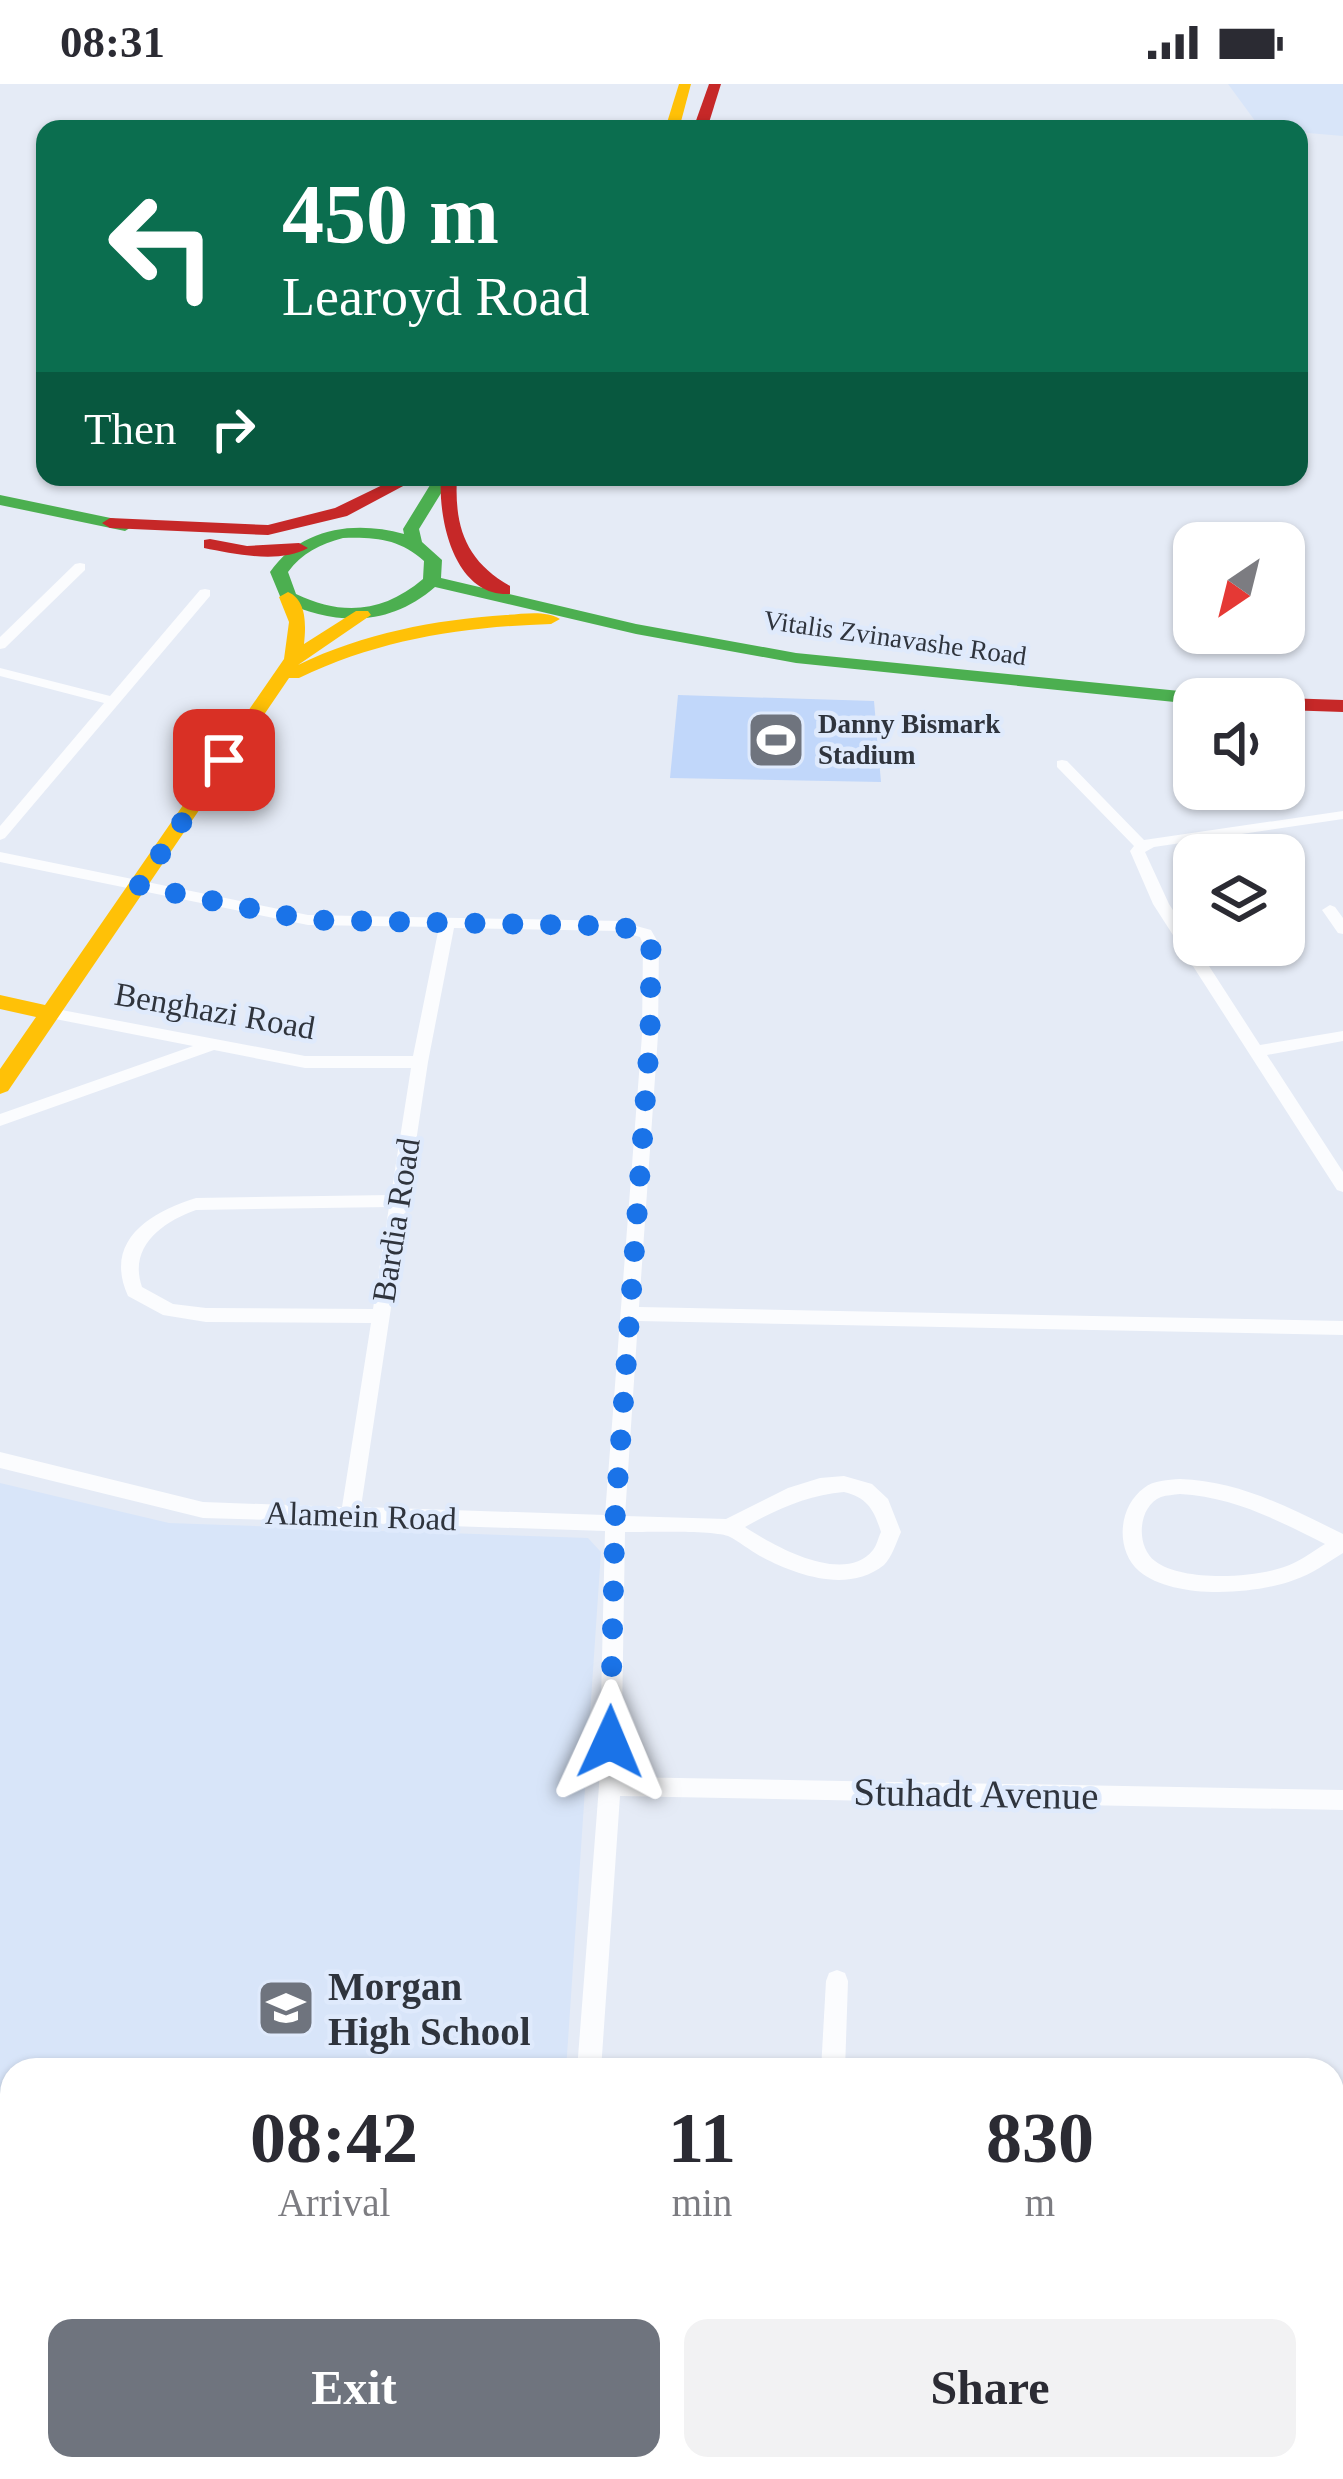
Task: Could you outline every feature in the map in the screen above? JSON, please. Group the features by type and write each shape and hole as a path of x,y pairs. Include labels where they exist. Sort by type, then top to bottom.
{"main road":[{"path":"675,120 686,84"},
{"path":"703,120 715,84"},
{"path":"110,523 219,531 289,528 352,510 399,486"},
{"path":"0,500 247,551 299,548 383,519 409,486"},
{"path":"414,543 411,529 419,509 438,486"},
{"path":"446,486 447,526 470,572 554,615"},
{"path":"293,659 362,615 411,601 432,581 433,560 414,543 382,533 344,533"},
{"path":"279,572 299,548"},
{"path":"0,1086 293,659 298,622 279,572 247,551"},
{"name":"Vitalis Zvinavashe Road","path":"432,581 554,615"},
{"path":"288,597 319,612 362,615"},
{"name":"Vitalis Zvinavashe Road","path":"411,601 443,598 833,663 1015,686 1173,697"},
{"path":"277,685 344,650 420,627 554,615"},
{"path":"1305,705 1343,706"},
{"name":"Benghazi Road","path":"0,1002 51,1013"}],"street":[{"path":"0,645 80,567"},
{"path":"0,836 205,593"},
{"path":"0,673 111,701"},
{"path":"1062,764 1146,844"},
{"path":"1343,815 1146,844 1137,856 1162,904 1343,1186"},
{"path":"0,857 308,920 633,928 646,934 654,957 615,1519 610,1786 590,2058"},
{"path":"1330,910 1343,929"},
{"name":"Bardia Road","path":"350,1518 397,1202 447,924"},
{"name":"Benghazi Road","path":"51,1013 305,1062 420,1062"},
{"path":"1255,1051 1343,1036"},
{"path":"0,1120 209,1046"},
{"path":"380,1316 170,1310 134,1292 127,1268 138,1240 170,1210 196,1204 397,1202"},
{"path":"632,1314 1343,1328"},
{"name":"Alamein Road","path":"0,1460 203,1510 350,1518 615,1519 728,1527 782,1561 850,1571 880,1557 891,1532 882,1505 866,1493 825,1482 778,1497 728,1527"},
{"path":"1205,1488 1276,1510 1342,1543 1283,1576 1252,1583 1189,1582 1146,1568 1132,1547 1132,1522 1137,1508 1155,1490 1205,1488"},
{"name":"Stuhadt Avenue","path":"610,1786 1343,1800"},
{"path":"833,2058 836,1981"}],"shaded area":[{"path":"1228,84 1343,84 1343,136 1308,133 1308,120 1254,120"},
{"name":"Danny Bismark Stadium","path":"678,695 874,701 881,782 670,778"},
{"name":"Morgan High School","path":"0,1483 169,1523 588,1538 601,1552 567,2058 0,2058"}],"traffic: fast":[{"path":"414,543 411,529 437,486"},
{"path":"0,500 125,526"},
{"path":"343,533 380,534 414,544 433,560 432,581 399,605 363,614 326,612 288,597 279,572 291,556 306,545 343,533"},
{"path":"432,581 636,629 796,658 1173,696"}],"traffic: slow":[{"path":"675,120 685,84"},
{"path":"288,597 298,622 293,659"},
{"path":"0,1086 293,659 362,615"},
{"path":"293,674 355,647 418,631 551,619"},
{"path":"0,1002 51,1013"}],"traffic: jam":[{"path":"703,120 715,84"},
{"path":"110,523 268,530 341,512 394,486"},
{"path":"449,486 448,513 456,544 474,570 504,590"},
{"path":"210,544 247,551 299,548"},
{"path":"1305,705 1343,706"}],"place":[{"name":"Danny Bismark Stadium","path":"776,740"},
{"name":"Morgan High School","path":"286,2008"}],"route":[{"path":"224,760 139,886 308,920 618,926 646,934 651,944 650,1035 615,1519 610,1742"}]}
